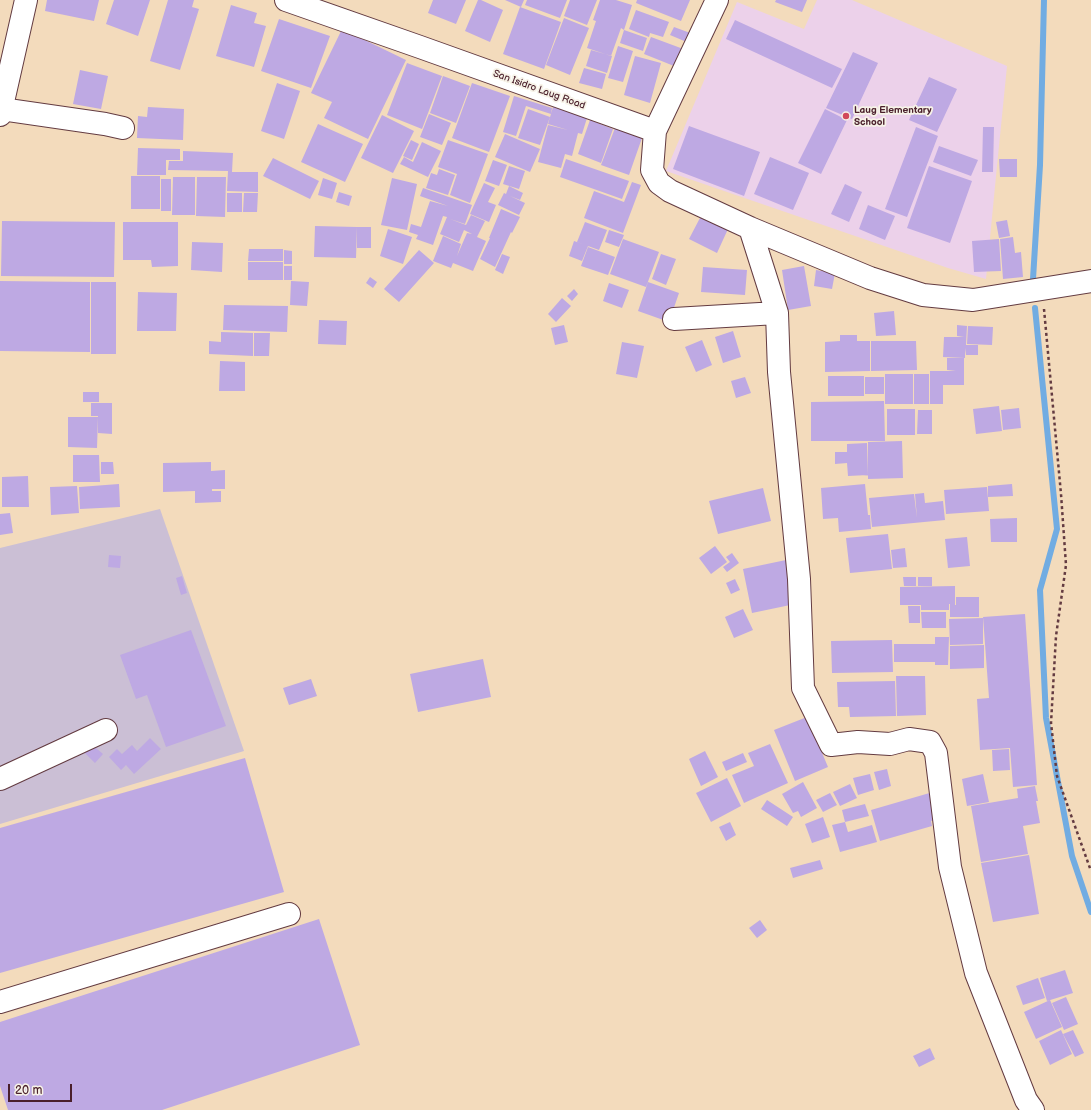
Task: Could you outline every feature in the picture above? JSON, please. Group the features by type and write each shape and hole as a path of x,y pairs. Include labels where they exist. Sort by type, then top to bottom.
{"street":[{"path":"26,0 1,112 105,124 123,128"},
{"name":"San Isidro Laug Road","path":"286,0 655,131"},
{"path":"717,0 655,131 652,170 659,183 670,191 750,228 870,278 923,295 973,300 1091,281"},
{"path":"750,228 777,313 779,372 799,579 803,688 831,745 858,742 890,744 909,739 930,742 936,753 950,867 976,973 1026,1100 1033,1110"},
{"path":"674,319 777,313"},
{"path":"0,778 106,730"},
{"path":"0,1002 289,914"}],"path":[{"path":"1042,289 1066,565 1056,636 1051,723 1057,776 1091,871"}],"shaded area":[{"name":"Laug Elementary School","path":"817,0 852,0 1007,66 986,279 948,268 666,171 737,2 804,29"},
{"path":"160,509 244,751 0,824 0,548"}],"building":[{"path":"47,0 99,0 94,21 45,11"},
{"path":"114,0 150,0 138,36 106,24"},
{"path":"168,0 194,0 192,7 199,9 180,70 150,61"},
{"path":"433,0 466,0 456,24 428,13"},
{"path":"478,0 503,10 490,42 465,31"},
{"path":"505,0 524,0 521,7"},
{"path":"527,0 567,0 560,18 525,5"},
{"path":"570,0 597,0 587,25 564,16"},
{"path":"600,0 616,0 632,5 624,30 621,28 611,56 587,48 596,21 593,20"},
{"path":"637,0 690,0 681,21 636,3"},
{"path":"776,0 807,0 802,12 775,2"},
{"path":"231,5 257,13 254,23 266,26 254,67 216,56"},
{"path":"520,7 561,22 544,69 503,54"},
{"path":"636,10 669,22 663,37 650,33 649,37 629,29"},
{"path":"564,18 589,28 570,75 546,65"},
{"path":"279,19 330,36 311,88 261,71"},
{"path":"735,20 842,69 832,88 726,39"},
{"path":"674,27 693,34 689,43 670,35"},
{"path":"342,29 406,60 368,139 324,118 332,102 311,93"},
{"path":"624,30 647,38 643,51 620,43"},
{"path":"651,37 686,50 679,68 644,54"},
{"path":"618,46 633,51 623,82 608,78"},
{"path":"591,50 612,56 607,73 586,66"},
{"path":"853,52 878,63 852,119 826,108"},
{"path":"635,56 661,63 650,103 624,95"},
{"path":"407,63 442,76 422,129 387,115"},
{"path":"584,68 606,74 602,89 579,83"},
{"path":"80,70 108,76 101,109 73,104"},
{"path":"443,76 470,86 456,123 430,113"},
{"path":"929,77 957,89 937,132 909,120"},
{"path":"277,83 300,91 284,139 261,131"},
{"path":"472,83 510,96 489,152 452,138"},
{"path":"514,96 552,108 551,114 526,106 516,136 503,132"},
{"path":"148,107 184,109 183,140 137,138 138,116 147,117"},
{"path":"553,107 587,118 582,134 578,133 572,156 565,154 561,168 538,162 548,125 568,130 548,124"},
{"path":"528,109 550,117 540,145 518,138"},
{"path":"825,109 847,120 821,174 798,163"},
{"path":"429,114 451,123 442,145 420,137"},
{"path":"382,115 414,131 393,173 361,158"},
{"path":"590,120 613,129 601,163 578,154"},
{"path":"318,124 363,144 345,182 301,162"},
{"path":"689,126 760,152 744,196 673,169"},
{"path":"916,127 938,136 907,217 885,209"},
{"path":"983,127 994,127 993,172 982,172"},
{"path":"615,128 642,138 629,175 601,165"},
{"path":"505,134 540,149 530,172 495,157"},
{"path":"411,140 419,144 412,160 403,156"},
{"path":"448,140 488,154 470,203 450,195 457,174 438,167"},
{"path":"422,142 441,151 428,177 400,164 404,157 413,162"},
{"path":"939,146 978,160 971,176 933,162"},
{"path":"138,148 180,149 180,160 166,160 166,175 137,175"},
{"path":"183,151 233,153 232,172 258,172 258,192 227,191 228,171 168,170 169,161 183,161"},
{"path":"770,157 809,173 793,210 754,194"},
{"path":"273,158 319,181 310,199 263,176"},
{"path":"566,159 629,181 622,199 560,177"},
{"path":"999,159 1017,159 1017,177 1000,177"},
{"path":"493,160 507,165 499,186 485,181"},
{"path":"509,166 525,171 519,189 503,184"},
{"path":"929,166 972,181 950,243 907,228"},
{"path":"439,169 455,175 448,195 426,188 431,173 437,175"},
{"path":"131,176 160,176 160,209 131,209"},
{"path":"173,177 195,177 195,215 172,215"},
{"path":"197,177 226,177 225,217 196,216"},
{"path":"323,178 337,183 332,199 318,195"},
{"path":"392,178 417,184 407,230 381,225"},
{"path":"161,179 171,179 171,211 161,211"},
{"path":"632,182 641,185 623,233 584,218 594,191 624,202"},
{"path":"484,183 495,188 488,202 496,205 489,222 470,214"},
{"path":"845,184 862,192 849,222 831,214"},
{"path":"509,186 523,193 520,200 510,196 525,203 519,215 498,205 504,193 506,194"},
{"path":"423,188 472,205 465,224 450,219 466,225 471,215 485,221 477,237 486,241 473,271 453,263 451,268 433,261 443,236 461,244 457,256 467,233 472,234 464,230 459,242 440,234 447,217 443,216 433,245 416,239 418,235 409,232 411,224 421,227 430,201 448,206 420,196"},
{"path":"339,192 352,196 349,206 336,202"},
{"path":"227,193 242,193 242,212 227,212"},
{"path":"244,193 258,193 257,212 243,212"},
{"path":"868,205 895,216 885,240 859,229"},
{"path":"501,209 520,217 512,233 511,232 495,267 480,259"},
{"path":"701,216 728,229 717,253 689,239"},
{"path":"1007,220 1010,236 999,238 996,222"},
{"path":"2,221 115,222 114,277 1,276"},
{"path":"123,222 178,222 178,266 152,267 151,260 123,260"},
{"path":"585,222 607,230 599,250 577,242"},
{"path":"315,226 357,227 356,258 314,257"},
{"path":"357,227 371,227 371,248 357,248"},
{"path":"388,229 412,237 403,264 380,256"},
{"path":"609,230 624,235 619,247 605,242"},
{"path":"1013,237 1015,253 1021,252 1023,277 1003,279 1000,239"},
{"path":"623,239 659,252 646,287 610,274"},
{"path":"999,239 1001,271 974,272 972,241"},
{"path":"574,241 588,246 582,261 569,256"},
{"path":"192,242 223,243 222,272 191,270"},
{"path":"588,247 615,257 608,275 581,266"},
{"path":"249,249 283,249 283,261 248,261"},
{"path":"284,250 292,251 292,264 284,264"},
{"path":"419,250 434,263 399,302 384,289"},
{"path":"502,254 510,257 503,274 495,270"},
{"path":"661,254 676,259 666,285 652,279"},
{"path":"248,262 283,262 283,280 248,280"},
{"path":"284,266 292,266 292,280 284,280"},
{"path":"804,266 811,306 788,310 782,270"},
{"path":"703,267 747,270 745,295 701,292"},
{"path":"816,270 835,273 832,289 814,286"},
{"path":"370,277 377,282 373,288 366,283"},
{"path":"0,281 90,282 90,352 0,351"},
{"path":"291,281 309,282 307,306 290,305"},
{"path":"91,282 116,282 116,354 91,354"},
{"path":"648,282 679,293 669,322 638,311"},
{"path":"609,283 629,290 622,308 603,301"},
{"path":"574,289 578,294 572,301 567,296"},
{"path":"138,292 177,293 176,331 137,331"},
{"path":"562,298 571,306 556,322 548,314"},
{"path":"224,305 288,306 287,332 223,330"},
{"path":"894,311 896,335 876,336 874,313"},
{"path":"319,320 347,321 346,345 318,344"},
{"path":"564,325 568,342 555,345 551,328"},
{"path":"957,325 967,326 966,345 978,345 978,355 966,355 965,348 965,358 943,357 944,337 964,337 957,336"},
{"path":"968,326 993,327 992,345 967,344"},
{"path":"733,331 741,357 723,363 715,337"},
{"path":"221,332 253,333 253,356 209,354 209,341 221,342"},
{"path":"254,333 270,333 269,356 254,356"},
{"path":"840,335 857,335 857,341 870,341 870,371 825,372 825,342 840,341"},
{"path":"702,340 712,365 696,372 685,347"},
{"path":"871,341 916,341 917,370 871,371"},
{"path":"622,342 644,346 637,378 616,374"},
{"path":"947,358 964,358 964,385 930,385 930,371 956,371 947,370"},
{"path":"220,361 245,362 245,391 219,391"},
{"path":"885,374 913,374 913,404 885,404"},
{"path":"914,374 929,374 929,404 914,404"},
{"path":"828,376 864,376 864,396 828,396"},
{"path":"745,377 751,393 736,398 731,381"},
{"path":"865,377 884,377 884,394 865,394"},
{"path":"930,385 943,385 943,404 930,404"},
{"path":"83,392 99,392 99,402 83,402"},
{"path":"884,401 885,441 811,441 811,402"},
{"path":"91,403 112,403 112,434 98,433 98,416 91,416"},
{"path":"999,406 1002,431 976,434 973,409"},
{"path":"1019,408 1021,428 1003,430 1001,410"},
{"path":"887,409 915,409 915,435 887,435"},
{"path":"918,410 932,410 932,434 917,434"},
{"path":"68,417 98,417 97,448 68,447"},
{"path":"902,441 903,478 868,479 868,442"},
{"path":"867,443 868,475 848,476 847,463 835,464 835,452 847,452 847,444"},
{"path":"73,455 99,455 100,482 73,482"},
{"path":"101,462 113,462 114,474 101,474"},
{"path":"211,462 211,471 225,470 225,489 212,489 212,491 221,491 221,502 195,503 195,491 163,492 163,463"},
{"path":"28,476 29,507 2,507 2,477"},
{"path":"119,484 120,507 80,509 79,487"},
{"path":"865,484 871,529 839,532 838,518 823,519 821,488"},
{"path":"1012,484 1013,496 988,497 988,486"},
{"path":"77,486 79,513 51,515 50,487"},
{"path":"987,487 989,511 946,514 944,490"},
{"path":"763,488 771,521 718,534 709,501"},
{"path":"924,493 925,503 943,501 945,520 872,527 869,498 914,494 917,518 915,494"},
{"path":"10,513 13,533 0,535 0,514"},
{"path":"1017,518 1017,542 991,542 990,519"},
{"path":"888,534 892,569 850,573 846,538"},
{"path":"967,537 970,566 948,568 945,539"},
{"path":"715,546 727,562 711,574 699,558"},
{"path":"905,548 907,567 893,568 891,550"},
{"path":"732,553 739,563 727,572 723,567 730,562 726,557"},
{"path":"109,555 121,556 120,568 108,567"},
{"path":"786,560 795,604 752,613 743,569"},
{"path":"182,576 187,593 181,595 176,578"},
{"path":"903,577 916,577 916,586 904,586"},
{"path":"918,577 932,577 932,586 918,586"},
{"path":"735,579 740,590 731,594 726,583"},
{"path":"955,586 955,605 956,597 979,597 979,617 950,617 950,604 949,610 921,610 921,605 900,605 900,587"},
{"path":"908,606 920,606 920,623 909,623"},
{"path":"743,609 753,630 734,638 725,617"},
{"path":"921,612 946,612 946,628 922,628"},
{"path":"1025,614 1037,785 1013,787 1010,748 980,750 977,699 989,698 983,617"},
{"path":"983,618 983,644 950,645 949,619"},
{"path":"191,630 226,726 166,747 147,695 136,699 120,655"},
{"path":"935,637 949,637 948,665 935,665 935,662 894,662 894,644 935,644"},
{"path":"892,640 893,672 832,673 831,641"},
{"path":"984,645 984,668 950,669 950,646"},
{"path":"483,659 491,697 418,712 410,674"},
{"path":"896,676 925,676 926,715 897,716"},
{"path":"311,679 317,696 289,705 283,688"},
{"path":"895,681 896,716 850,717 849,707 838,707 837,682"},
{"path":"807,717 828,767 795,781 774,730"},
{"path":"150,738 161,749 134,774 126,765 121,770 109,757 117,749 122,754 132,745 137,751"},
{"path":"90,743 103,754 95,763 83,751"},
{"path":"770,744 788,783 744,803 732,775 754,766 748,753"},
{"path":"1009,749 1010,770 993,771 992,750"},
{"path":"705,751 718,777 701,786 689,759"},
{"path":"743,753 747,762 726,771 722,762"},
{"path":"245,758 284,892 0,973 0,828"},
{"path":"887,769 891,786 879,790 874,772"},
{"path":"870,774 874,790 858,795 853,778"},
{"path":"983,774 989,802 967,806 962,779"},
{"path":"727,778 741,806 711,822 696,793"},
{"path":"803,782 817,808 801,817 798,811 793,813 782,794"},
{"path":"850,784 857,798 840,806 833,792"},
{"path":"1035,786 1040,823 1023,826 1028,854 981,862 971,806 1018,798 1017,789"},
{"path":"933,792 940,818 931,821 932,826 880,841 871,810"},
{"path":"830,793 837,805 823,812 816,800"},
{"path":"767,800 793,817 787,826 761,809"},
{"path":"865,804 869,816 845,822 842,810"},
{"path":"823,817 830,837 812,843 805,824"},
{"path":"730,822 736,835 726,841 719,827"},
{"path":"845,822 848,832 872,825 877,842 840,852 832,825"},
{"path":"1029,855 1039,914 993,922 981,863"},
{"path":"820,860 823,869 793,878 790,868"},
{"path":"319,919 360,1045 162,1110 8,1110 0,1086 0,1022"},
{"path":"760,920 767,930 757,938 749,928"},
{"path":"1065,970 1073,993 1047,1001 1040,978"},
{"path":"1038,978 1045,998 1023,1005 1016,986"},
{"path":"1066,997 1078,1024 1064,1030 1052,1003"},
{"path":"1050,1000 1062,1027 1036,1039 1024,1012"},
{"path":"1061,1030 1072,1054 1050,1065 1039,1041"},
{"path":"1073,1030 1084,1053 1075,1057 1063,1034"},
{"path":"930,1048 935,1059 919,1067 913,1056"}],"waterway":[{"path":"1033,279 1040,165 1044,0"},
{"path":"1035,308 1057,529 1040,590 1046,718 1072,856 1091,912"}],"place":[{"name":"Laug Elementary School","path":"846,116"}]}
